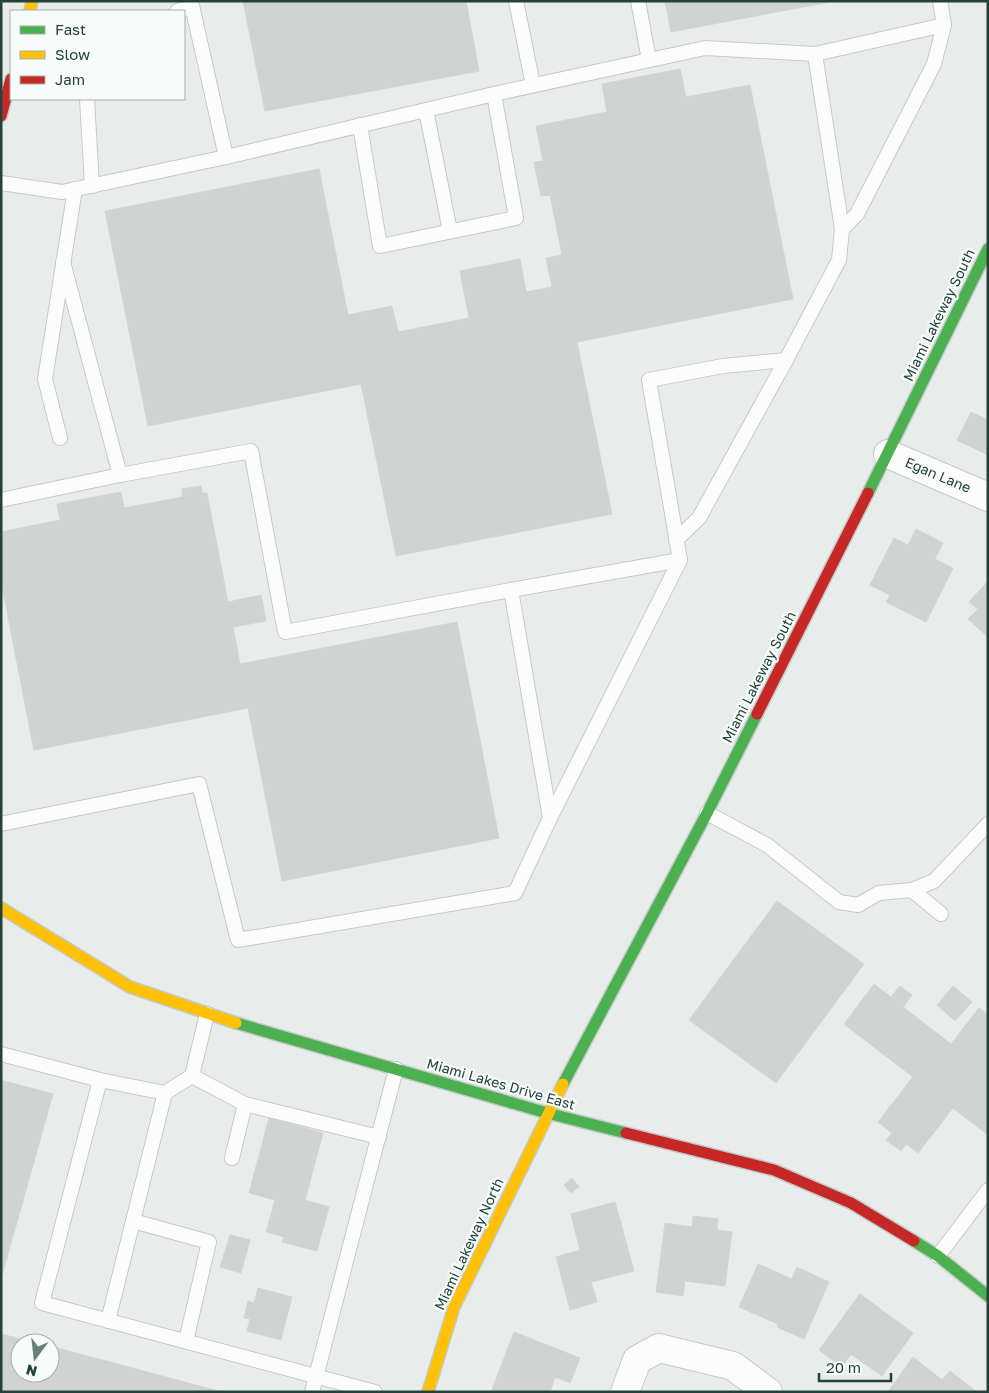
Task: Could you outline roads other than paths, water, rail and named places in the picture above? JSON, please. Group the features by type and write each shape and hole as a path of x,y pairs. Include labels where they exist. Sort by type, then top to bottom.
{"street":[{"path":"1,116 10,83"},
{"name":"Miami Lakeway South","path":"547,1113 706,813 888,454 988,249"},
{"name":"Egan Lane","path":"888,454 988,497"},
{"name":"Miami Lakes Drive East","path":"1,908 130,987 207,1014 547,1113 774,1170 851,1203 938,1256 988,1296"},
{"name":"Miami Lakeway North","path":"428,1392 454,1307 547,1113"},
{"path":"625,1392 637,1360 659,1348 733,1366 768,1392"}],"lane":[{"path":"516,1 533,85"},
{"path":"638,1 649,60"},
{"path":"842,229 857,214 934,64 944,25 940,1"},
{"path":"178,10 192,4 226,157"},
{"path":"1,183 62,192 226,157 533,85 705,48 815,54 944,25"},
{"path":"676,540 698,518 839,260 842,229 815,54"},
{"path":"360,125 380,246 450,230 516,218 494,94"},
{"path":"87,100 92,186"},
{"path":"426,110 450,230"},
{"path":"60,438 45,379 75,189"},
{"path":"63,262 120,475"},
{"path":"1,824 199,784 238,940 515,893 550,818 680,560 648,380 722,366 786,360"},
{"path":"1,500 120,475 251,451 285,632 680,560"},
{"path":"511,590 550,818"},
{"path":"706,813 767,845 839,902 858,905 879,893 912,890 934,881 988,824"},
{"path":"912,890 941,914"},
{"path":"1,1054 100,1080 165,1093 192,1076 207,1014"},
{"path":"312,1392 396,1070"},
{"path":"192,1076 245,1104 379,1137"},
{"path":"100,1080 42,1304 375,1392"},
{"path":"108,1321 165,1093"},
{"path":"232,1158 245,1104"},
{"path":"938,1256 988,1190"},
{"path":"133,1221 209,1242 186,1341"}]}
